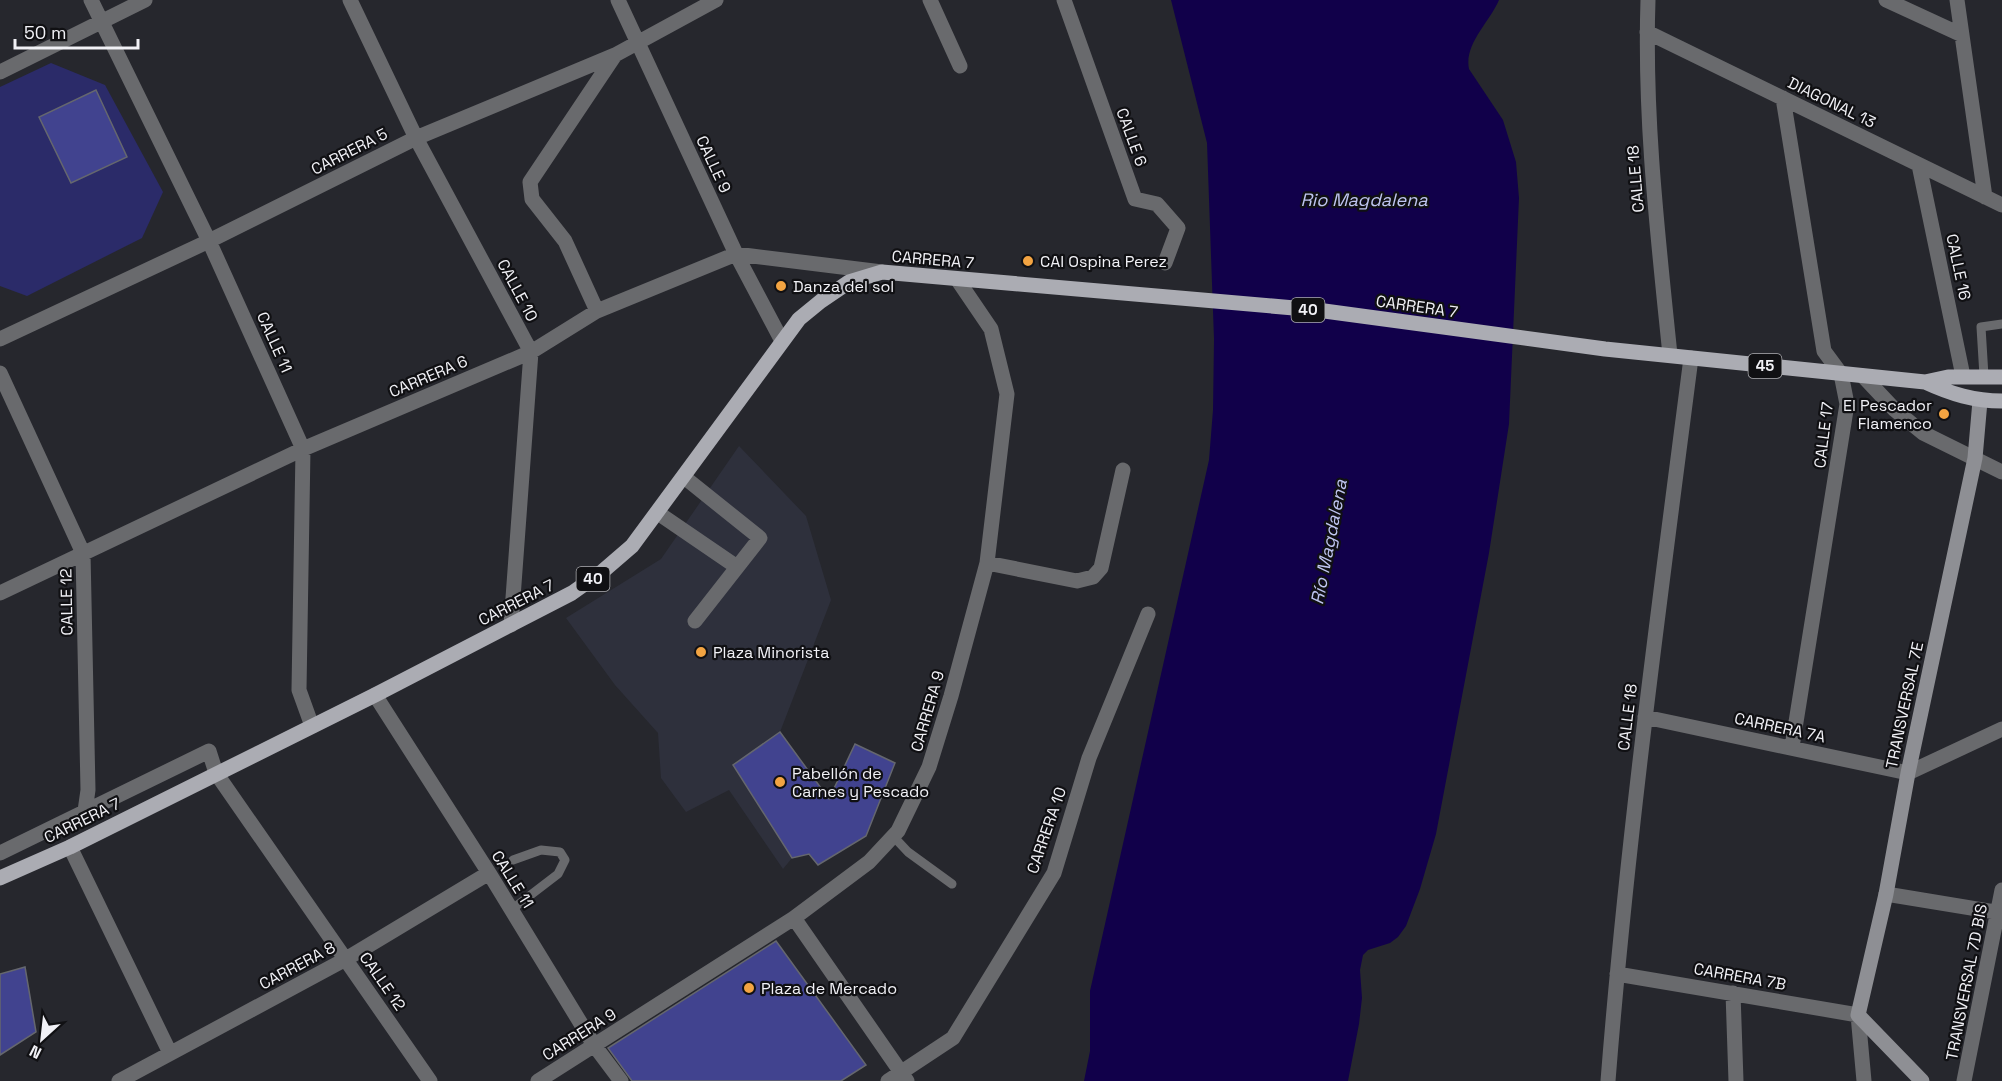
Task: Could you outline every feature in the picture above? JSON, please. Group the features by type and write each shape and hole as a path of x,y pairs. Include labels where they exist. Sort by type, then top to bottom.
{"main road":[{"name":"CARRERA 7","path":"0,878 70,847 375,695 572,593 632,546 799,319 849,282 882,272 1317,310 1605,349 1925,382 1963,376 2002,377"},
{"name":"CARRERA 7","path":"1925,382 1948,393 1980,401 2002,401"}],"street":[{"name":"CALLE 11","path":"91,0 209,241 303,448 299,690 312,726"},
{"path":"0,72 144,0"},
{"name":"CALLE 10","path":"350,0 416,138 531,352"},
{"name":"CALLE 9","path":"618,0 736,254 782,341"},
{"name":"CARRERA 5","path":"0,339 209,241 416,138 615,55 716,0"},
{"path":"930,0 960,66"},
{"name":"CALLE 6","path":"1064,0 1135,199 1157,204 1178,228 1165,263"},
{"name":"CALLE 18","path":"1648,0 1651,160 1670,355"},
{"path":"1886,0 1962,35"},
{"path":"1957,0 1985,197"},
{"name":"DIAGONAL 13","path":"1647,32 2002,205"},
{"path":"597,311 565,241 532,199 530,182 615,55"},
{"name":"CALLE 17","path":"1783,98 1824,351 1841,374 1847,404 1792,747"},
{"name":"CALLE 16","path":"1919,165 1963,376"},
{"name":"CARRERA 6","path":"0,593 303,448 531,352 597,311 736,254 882,272"},
{"name":"CARRERA 9","path":"538,1081 794,918 869,862 898,831 929,767 987,563 1007,394 991,329 957,279"},
{"path":"511,625 531,352"},
{"name":"CALLE 18","path":"1608,1081 1617,974 1645,717 1691,358"},
{"name":"CALLE 12","path":"0,373 83,553 88,790 85,811"},
{"path":"1863,376 1895,410 1923,433 2002,472"},
{"name":"TRANSVERSAL 7E","path":"1858,1015 1886,894 1908,773 1975,458 1980,401"},
{"path":"987,563 1077,581 1093,577 1101,568 1123,471"},
{"path":"684,477 760,538 695,621"},
{"path":"658,513 737,567"},
{"name":"CARRERA 10","path":"888,1081 904,1077 952,1038 1054,873 1089,758 1148,614"},
{"name":"CALLE 11","path":"375,695 489,873 594,1045 621,1081"},
{"name":"CARRERA 7A","path":"1645,717 1908,773"},
{"path":"1908,773 2002,729"},
{"name":"CALLE 12","path":"209,751 216,773 430,1081"},
{"name":"CARRERA 7","path":"0,853 209,751"},
{"path":"70,847 170,1053"},
{"name":"CARRERA 8","path":"119,1081 346,959 489,873"},
{"name":"TRANSVERSAL 7D BIS","path":"1964,1081 2000,912 2002,890"},
{"path":"1886,894 2000,912"},
{"path":"794,918 904,1077"},
{"name":"CARRERA 7B","path":"1617,974 1858,1015"},
{"path":"1733,993 1737,1081"},
{"path":"1858,1015 1864,1081"},
{"path":"1858,1015 1922,1081"}],"lane":[{"path":"1984,376 1981,327 2002,324"},
{"path":"893,836 908,852 952,884"},
{"path":"511,910 558,874 566,860 560,852 541,850 513,860"}],"shaded area":[{"path":"51,63 105,85 163,192 142,238 27,296 0,286 0,87"},
{"name":"Plaza Minorista","path":"739,446 806,516 831,600 780,732 733,766 792,858 783,869 729,790 686,812 661,778 658,733 615,685 566,618 661,559"}],"water":[{"name":"Rio Magdalena","path":"1171,0 1499,0 1478,34 1468,60 1469,69 1503,120 1516,162 1519,198 1509,424 1489,553 1436,834 1420,889 1406,926 1390,943 1368,950 1363,955 1360,970 1362,998 1359,1024 1348,1081 1084,1081 1090,1051 1090,991 1209,460 1213,410 1214,339 1207,143"}],"building":[{"path":"96,90 127,157 71,183 39,117"},
{"name":"Pabellón de Carnes y Pescado","path":"780,732 829,799 855,744 895,763 866,836 818,865 809,854 792,858 733,765"},
{"name":"Plaza de Mercado","path":"776,941 866,1065 841,1081 632,1081 608,1048"},
{"path":"25,967 36,1032 0,1055 0,974"}],"place":[{"name":"CAI Ospina Perez","path":"1028,261"},
{"name":"Danza del sol","path":"781,286"},
{"name":"El Pescador Flamenco","path":"1944,414"},
{"name":"Plaza Minorista","path":"701,652"},
{"name":"Pabellón de Carnes y Pescado","path":"780,782"},
{"name":"Plaza de Mercado","path":"749,988"}],"water label":[{"name":"Río Magdalena","path":"1329,542"}]}
